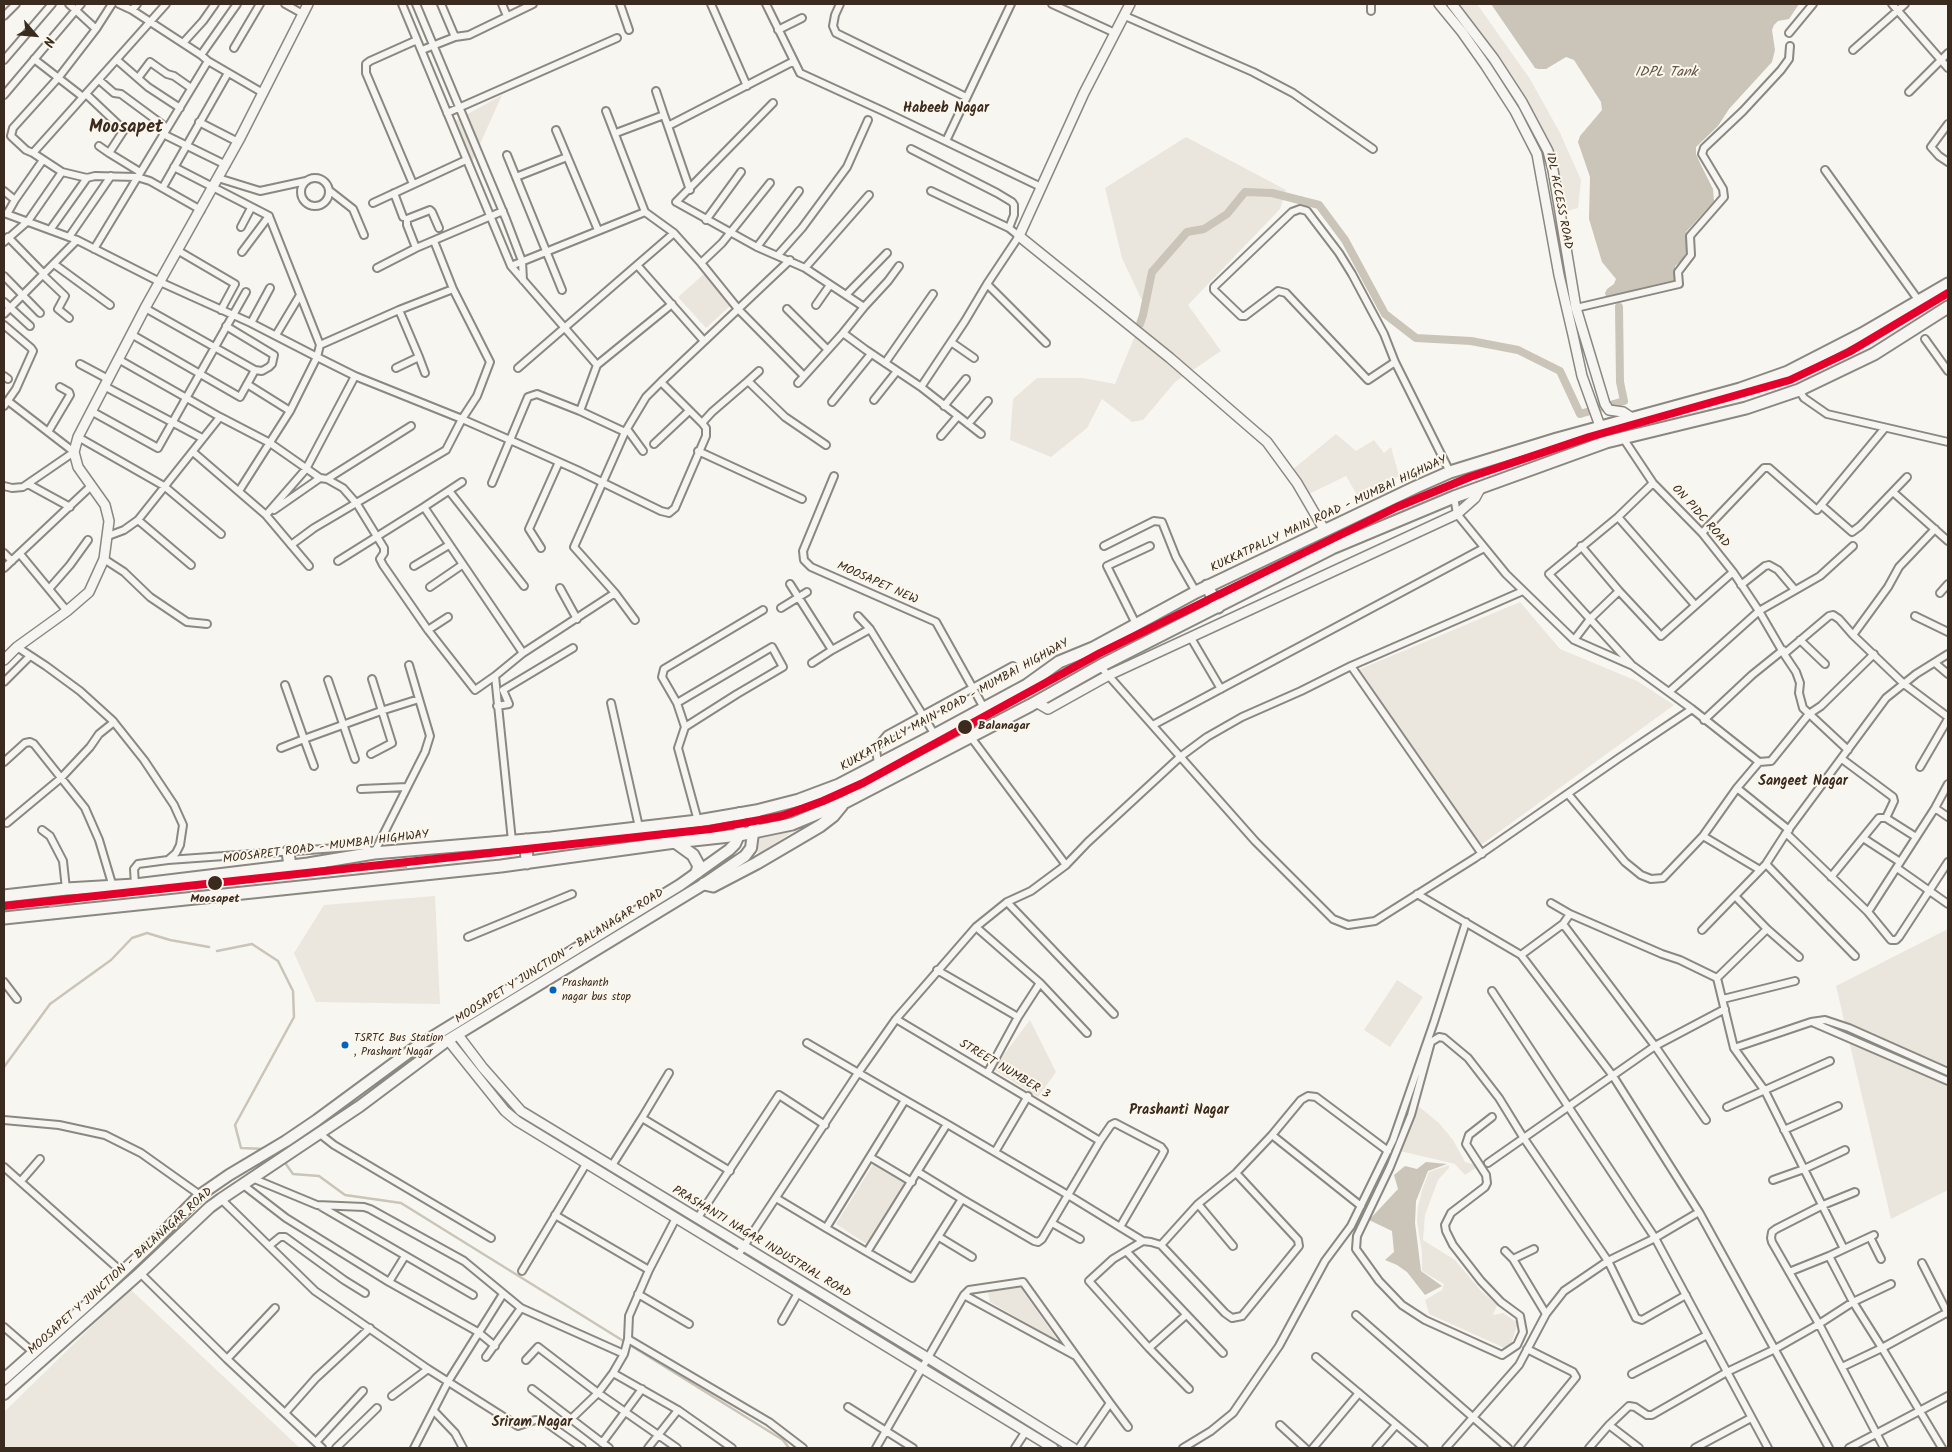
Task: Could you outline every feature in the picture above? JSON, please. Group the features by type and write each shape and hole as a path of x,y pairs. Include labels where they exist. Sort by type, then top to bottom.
{"highway":[{"name":"KUKKATPALLY MAIN ROAD - MUMBAI HIGHWAY","path":"740,813 799,800 839,785 1027,685 1059,662 1093,648 1207,586 1450,472 1598,421 1632,418 1740,389 1788,372 1862,334 1948,284"},
{"path":"4,918 527,863 739,835 792,824 845,802 1036,702 1100,666 1332,548 1454,497 1606,442 1746,408 1799,390 1866,358 1948,307"},
{"path":"1207,586 1218,607"},
{"path":"704,884 711,887 820,826 833,816 845,802"},
{"name":"MOOSAPET ROAD - MUMBAI HIGHWAY","path":"4,896 66,889 135,885 290,866 371,853 526,840 698,821 740,813"},
{"path":"526,840 527,863"},
{"path":"676,842 693,855 699,866 697,872"},
{"path":"288,852 290,866"}],"main road":[{"name":"MOOSAPET Y JUNCTION - BALANAGAR ROAD","path":"4,1394 221,1199 320,1134 448,1040 704,884 746,856 751,848 756,811"},
{"path":"4,1379 122,1272 200,1196 247,1164 286,1141 416,1047 680,885 733,847 739,835 740,813"},
{"path":"169,1227 178,1236"}],"street":[{"path":"4,16 16,4"},
{"path":"4,60 52,4"},
{"path":"69,4 96,29"},
{"path":"4,95 81,4"},
{"path":"112,4 96,29 59,77 12,128 11,136 26,150 62,172 87,178 138,174"},
{"path":"119,4 132,10 208,61 263,94"},
{"path":"132,10 137,4"},
{"path":"33,153 166,4"},
{"path":"183,43 215,4"},
{"path":"201,55 237,4"},
{"path":"234,48 260,4"},
{"path":"286,4 303,14"},
{"path":"4,660 17,647 67,611 89,592 104,560 108,536 105,505 78,467 74,452 78,438 145,308 226,165 308,4"},
{"path":"402,4 510,266 597,365"},
{"path":"416,4 503,211 522,261 523,280"},
{"path":"440,4 455,37"},
{"path":"502,4 507,16"},
{"path":"422,50 455,37 469,35 533,4"},
{"path":"620,4 629,30"},
{"path":"711,4 746,86"},
{"path":"766,4 800,73 1041,187"},
{"path":"840,4 833,26 836,33 966,97"},
{"path":"946,141 1011,4"},
{"path":"1052,4 1116,33"},
{"path":"921,387 1019,236 1084,93 1130,4"},
{"name":"IDL ACCESS ROAD","path":"1439,4 1486,66 1515,111 1537,154 1559,275 1582,374 1598,421"},
{"path":"1452,4 1522,102 1548,151 1553,170 1576,308 1605,404 1609,410 1626,413 1632,418"},
{"path":"1789,33 1813,4"},
{"path":"1892,4 1948,68"},
{"path":"1853,50 1905,4"},
{"path":"1125,16 1253,72 1293,93 1373,149"},
{"path":"778,30 802,18"},
{"path":"447,113 617,38"},
{"path":"413,184 366,73 366,64 370,60 417,40"},
{"path":"1576,308 1679,284 1678,272 1691,255 1690,236 1724,197 1723,190 1702,154 1704,148 1743,111 1781,70 1789,59 1790,46"},
{"path":"1909,92 1948,53"},
{"path":"34,59 85,95 124,130 109,153"},
{"path":"117,60 155,92 180,108"},
{"path":"94,249 208,61"},
{"path":"668,126 794,61"},
{"path":"138,78 150,62 192,88"},
{"path":"163,187 228,73"},
{"path":"99,80 114,93 121,94 167,128"},
{"path":"656,91 690,190"},
{"path":"773,103 690,190 676,202 757,247 806,268 864,307"},
{"path":"606,110 645,212 674,234 701,263 739,310 804,376"},
{"path":"616,132 664,115"},
{"path":"778,255 802,228 846,166 868,120"},
{"path":"199,122 238,142"},
{"path":"1948,124 1931,147 1948,162"},
{"path":"556,130 598,230"},
{"path":"163,134 226,165"},
{"path":"99,146 138,174 201,210"},
{"path":"911,149 1012,202 1014,205 1014,215 1009,228"},
{"path":"507,155 562,290"},
{"path":"516,177 567,157"},
{"path":"43,160 6,214 77,240 160,282 276,335 355,376 462,419 669,513 675,508 706,436 706,428 661,382"},
{"path":"373,203 466,160"},
{"path":"174,167 269,216 320,345 318,357 290,411 239,491"},
{"path":"1825,170 1919,301"},
{"path":"62,172 28,221 6,239 65,296 58,309 69,318"},
{"path":"706,220 740,172"},
{"path":"69,237 111,176"},
{"path":"50,230 87,178"},
{"path":"218,178 260,191 306,181 310,178 319,178 326,182 330,191 353,209 364,235"},
{"path":"306,181 301,189 301,193 302,198 310,205 319,206 324,204 330,191"},
{"path":"701,263 731,232 770,183"},
{"path":"4,191 15,200"},
{"path":"757,247 799,191"},
{"path":"932,191 1009,228 1170,358 1267,442 1296,483 1325,531"},
{"path":"394,193 403,217"},
{"path":"806,268 869,195"},
{"path":"241,227 252,208"},
{"path":"1395,362 1368,380 1286,293 1278,291 1245,316 1241,316 1214,290 1214,287 1292,212 1300,209 1307,211 1339,253 1352,274 1384,334 1395,362 1450,472"},
{"path":"416,248 406,225 406,219 430,210 439,228"},
{"path":"377,268 416,248 503,211"},
{"path":"510,266 645,212"},
{"path":"242,252 269,216"},
{"path":"518,368 674,234"},
{"path":"4,314 77,240"},
{"path":"291,545 314,528 446,450 462,419 477,396 490,362 453,289 434,241"},
{"path":"178,250 235,284 221,310"},
{"path":"846,295 887,253"},
{"path":"634,620 615,593 574,547 626,431 646,397 790,260"},
{"path":"54,264 110,305"},
{"path":"637,265 704,341"},
{"path":"798,383 899,266"},
{"path":"4,276 40,313"},
{"path":"987,284 1046,343"},
{"path":"816,305 830,285"},
{"path":"251,323 270,288"},
{"path":"320,345 399,310 453,289"},
{"path":"91,411 158,448 246,292"},
{"path":"885,363 933,294"},
{"path":"276,335 300,295"},
{"path":"4,302 30,326"},
{"path":"580,411 597,365 672,304"},
{"path":"145,308 255,370 262,371 269,367 274,360 274,355 226,326"},
{"path":"787,309 827,348"},
{"path":"399,310 425,373"},
{"path":"4,325 32,350 16,389 6,404 74,452"},
{"path":"843,333 921,387 981,434"},
{"path":"131,334 200,373 238,398 255,370"},
{"path":"1925,339 1948,371"},
{"path":"951,342 974,358"},
{"path":"832,402 871,354"},
{"path":"396,368 419,357"},
{"path":"118,360 270,443 306,469 343,488 357,504 384,548 384,553 380,559 383,565 428,630 475,690 523,653 615,593"},
{"path":"80,364 106,383 202,438"},
{"path":"1582,374 1594,369"},
{"path":"702,423 759,371"},
{"path":"874,400 897,371"},
{"path":"266,515 306,469 355,376"},
{"path":"944,406 966,379"},
{"path":"748,381 785,417 826,445"},
{"path":"247,384 290,411"},
{"path":"48,432 70,395 69,392 60,387"},
{"path":"1799,390 1804,398 1827,414 1948,442"},
{"path":"492,483 528,398 533,394 580,411 626,431 643,450"},
{"path":"968,424 988,401"},
{"path":"654,444 689,411"},
{"path":"940,436 958,416"},
{"path":"108,536 124,530 138,520 220,417"},
{"path":"266,515 323,478 411,426"},
{"path":"1702,533 1764,468 1769,468 1817,510 1884,428"},
{"path":"78,438 164,486 221,534"},
{"name":"ON PIDC ROAD","path":"1623,438 1653,483 1702,533 1733,572 1796,672 1800,683 1800,702 1802,708 1809,714"},
{"path":"698,451 802,498"},
{"path":"4,486 17,488 28,484 74,452"},
{"path":"193,452 266,515 309,566"},
{"path":"541,548 529,529 559,462"},
{"name":"MOOSAPET NEW","path":"834,476 803,551 804,560 811,567 936,622 984,708"},
{"path":"1821,505 1852,532 1907,477"},
{"path":"338,561 450,492 462,482"},
{"path":"1633,666 1549,574 1580,546 1618,517 1653,483"},
{"path":"28,484 70,507"},
{"path":"4,568 91,486"},
{"path":"1036,702 1048,710 1109,675 1457,514 1475,498 1481,487"},
{"path":"450,492 524,586"},
{"path":"1893,492 1948,541"},
{"path":"1454,497 1457,514 1484,548 1523,591 1574,640 1633,666 1670,691 1759,762 1772,761 1809,714 1821,706 1874,654"},
{"path":"424,507 523,653"},
{"path":"1618,517 1695,605"},
{"path":"138,520 191,565"},
{"path":"1104,546 1154,521 1162,522 1176,557 1196,592"},
{"path":"1853,635 1888,587 1899,567 1935,529"},
{"path":"49,589 88,540"},
{"path":"414,566 449,545"},
{"path":"1136,624 1107,566 1150,546"},
{"path":"1580,546 1661,636 1733,572"},
{"path":"1670,691 1759,611 1820,576 1853,546"},
{"path":"1153,725 1484,548"},
{"path":"4,553 12,561"},
{"path":"20,554 67,611"},
{"path":"104,560 124,572 150,597 187,622 207,624"},
{"path":"430,587 462,565"},
{"path":"1741,585 1765,566 1769,565 1778,570 1795,590"},
{"path":"790,584 832,650"},
{"path":"1940,593 1948,584"},
{"path":"560,588 577,619"},
{"path":"738,1256 858,1073 896,1019 976,926 1007,902 1031,891 1066,865 1088,842 1180,757 1208,737 1242,717 1351,666 1523,591"},
{"path":"1574,640 1590,619 1619,591"},
{"path":"781,608 807,592"},
{"path":"698,821 678,748 685,727 677,703 662,677 664,669 763,610"},
{"path":"1704,720 1752,675 1829,616 1833,615 1839,618 1853,635 1904,684 1948,718 1920,767"},
{"path":"858,616 870,629 934,735"},
{"path":"1916,616 1948,632"},
{"path":"428,630 448,617"},
{"path":"812,663 870,629"},
{"path":"1191,638 1221,689"},
{"path":"1800,640 1824,664"},
{"path":"17,647 80,691 114,722 144,760 174,805 183,825 180,845 176,853 168,860"},
{"path":"677,703 772,647 783,667 685,727"},
{"path":"497,706 509,704 503,690 573,648"},
{"path":"1702,930 1766,864 1787,832 1886,698 1916,674 1948,654"},
{"path":"4,682 30,656"},
{"path":"1935,662 1948,674"},
{"path":"135,885 134,869 138,864 168,860 365,846 371,853 426,752 430,736 409,665"},
{"path":"878,765 876,748 887,735 1014,666"},
{"path":"1100,666 1255,841 1294,882 1338,923 1355,925 1375,920 1482,854 1692,709"},
{"path":"1351,666 1482,854"},
{"path":"495,676 512,841"},
{"path":"371,754 392,743 372,679"},
{"path":"328,680 355,759"},
{"path":"285,685 314,766"},
{"path":"281,748 381,710 419,699"},
{"path":"611,703 639,827"},
{"path":"1809,714 1848,750"},
{"path":"8,823 61,778 90,747 99,734 114,722"},
{"path":"970,736 1066,865"},
{"path":"4,760 4,762 25,743 30,742 61,778 85,808 99,840 113,887"},
{"path":"1842,759 1893,797 1894,800 1886,818"},
{"path":"1568,794 1625,862 1641,875 1651,879 1663,878 1704,836 1737,788 1759,762"},
{"path":"1868,912 1935,808 1948,784"},
{"path":"361,789 407,787"},
{"path":"1737,788 1787,832 1831,878 1868,912 1891,940 1896,940 1947,865"},
{"path":"1935,808 1948,818"},
{"path":"1831,878 1879,818 1886,818 1916,837"},
{"path":"42,830 50,836 63,861 66,889"},
{"path":"1704,836 1760,870"},
{"path":"1863,838 1948,904"},
{"path":"1766,864 1855,956"},
{"path":"468,937 572,894"},
{"path":"1417,894 1521,955 1613,1076 1699,1212 1829,1448"},
{"path":"1735,896 1767,929 1799,957"},
{"path":"1007,902 1114,1014"},
{"path":"1552,903 1570,914 1680,960 1717,978 1734,1048 1764,1091 1844,1249"},
{"path":"1521,955 1564,924 1570,914"},
{"path":"1183,1448 1226,1420 1252,1387 1279,1346 1325,1260 1351,1226 1388,1150 1434,1022 1466,922"},
{"path":"1564,924 1706,1120"},
{"path":"976,926 1040,983 1087,1033"},
{"path":"1717,978 1767,929"},
{"path":"937,970 1018,1017"},
{"path":"1723,999 1795,981"},
{"path":"4,982 17,999"},
{"path":"988,1072 1018,1017 1040,983"},
{"path":"1492,991 1655,1238 1768,1448"},
{"path":"1488,1163 1654,1046 1725,1009"},
{"name":"STREET NUMBER 3","path":"896,1019 988,1072 1100,1141"},
{"path":"1734,1048 1811,1022 1825,1020 1849,1028 1948,1072"},
{"path":"1811,1022 1828,1027 1948,1081"},
{"name":"PRASHANTI NAGAR INDUSTRIAL ROAD","path":"458,1034 483,1068 520,1111 1073,1448"},
{"path":"1492,1117 1468,1135 1466,1144 1486,1175 1487,1183 1485,1187 1451,1213 1445,1226 1446,1232 1454,1245 1481,1281 1501,1302 1520,1316 1523,1332 1517,1345 1502,1355 1425,1320 1402,1305 1379,1281 1356,1249 1357,1236 1390,1167 1411,1115 1431,1042 1435,1039 1444,1038 1468,1058 1499,1098 1523,1137 1608,1261 1636,1318 1642,1320 1686,1296"},
{"name":"PRASHANTI NAGAR INDUSTRIAL ROAD","path":"448,1040 511,1116 586,1164 1053,1448"},
{"path":"807,1043 1144,1241 1161,1245 1225,1313 1232,1318 1242,1316 1299,1246 1298,1240 1236,1173"},
{"path":"1727,1107 1830,1061"},
{"path":"611,1167 669,1074"},
{"path":"697,1219 779,1095 825,1125"},
{"path":"995,1152 1028,1096"},
{"path":"1161,1245 1198,1204 1236,1173 1302,1100 1308,1096 1316,1098 1388,1150"},
{"path":"826,1228 905,1100"},
{"path":"1784,1130 1838,1106"},
{"path":"642,1118 730,1171"},
{"path":"4,1120 59,1126 105,1135 141,1153 200,1196"},
{"path":"918,1172 1038,1242 1052,1223 1100,1141 1115,1122 1161,1147 1164,1151 1120,1227"},
{"path":"867,1252 947,1124"},
{"path":"320,1134 334,1145 490,1238"},
{"path":"1272,1135 1361,1206"},
{"path":"1774,1180 1804,1169 1845,1150"},
{"path":"870,1157 912,1182"},
{"path":"20,1181 40,1159"},
{"path":"522,1271 586,1164"},
{"path":"4,1167 122,1272"},
{"path":"255,1176 317,1205 473,1295"},
{"path":"242,1184 286,1218 389,1282 478,1332 495,1346"},
{"path":"1855,1192 1823,1205 1772,1232 1772,1242 1819,1324 1884,1448"},
{"path":"776,1198 912,1278 962,1199"},
{"path":"221,1199 315,1291 428,1369 449,1380 518,1426 535,1420 541,1420 582,1448"},
{"path":"1198,1204 1233,1246"},
{"path":"317,1205 364,1207 370,1209 464,1261 521,1308 624,1354"},
{"path":"1446,1448 1519,1365 1546,1314 1564,1291 1608,1261 1655,1238 1699,1212"},
{"path":"555,1215 649,1270"},
{"path":"571,1419 598,1393 624,1354 628,1340 629,1316 649,1270 676,1218"},
{"path":"1052,1223 1080,1238"},
{"path":"1789,1272 1872,1236 1881,1259"},
{"path":"269,1246 280,1237 285,1237 365,1293"},
{"path":"939,1237 972,1257"},
{"path":"1144,1241 1113,1260 1090,1278 1089,1283 1189,1390"},
{"path":"1513,1259 1534,1249"},
{"path":"1505,1251 1513,1259 1546,1314"},
{"path":"1127,1252 1222,1353"},
{"path":"389,1282 405,1256"},
{"path":"1829,1256 1853,1302 1922,1412 1942,1448"},
{"path":"1842,1368 1948,1313 1922,1263"},
{"path":"140,1273 322,1448"},
{"path":"876,1448 964,1295 969,1290 1023,1282 1128,1426"},
{"path":"1589,1448 1629,1406 1635,1407 1646,1415 1652,1415 1727,1372 1775,1349 1853,1302 1891,1284"},
{"path":"782,1321 798,1293"},
{"path":"414,1448 449,1380 503,1294"},
{"path":"638,1294 689,1324"},
{"path":"964,1295 1076,1356"},
{"path":"227,1358 275,1308"},
{"path":"486,1357 521,1308"},
{"path":"1149,1348 1186,1315"},
{"path":"1356,1315 1508,1448"},
{"path":"4,1327 34,1353"},
{"path":"286,1413 316,1378 370,1328"},
{"path":"1632,1374 1707,1334"},
{"path":"628,1340 769,1422 803,1448"},
{"path":"526,1360 538,1347 598,1393 678,1448"},
{"path":"1518,1448 1576,1377 1573,1372 1527,1350"},
{"path":"1316,1357 1424,1448"},
{"path":"392,1396 428,1369"},
{"path":"613,1373 678,1410 732,1448"},
{"path":"532,1389 609,1448"},
{"path":"602,1443 642,1389"},
{"path":"316,1442 363,1391"},
{"path":"1313,1448 1359,1393"},
{"path":"1850,1448 1922,1412 1948,1396"},
{"path":"1078,1448 1110,1402"},
{"path":"848,1407 913,1448"},
{"path":"336,1448 376,1408"},
{"path":"648,1448 678,1410"},
{"path":"434,1411 455,1433 464,1448"},
{"path":"1695,1448 1751,1418"},
{"path":"1280,1425 1305,1448"},
{"path":"1376,1448 1396,1425"},
{"path":"1609,1425 1639,1448"},
{"path":"1015,1448 1026,1431"}],"shaded area":[{"path":"1456,4 1477,4 1530,79 1560,133 1581,180 1578,208 1564,212 1554,162"},
{"path":"502,95 472,162 453,122"},
{"path":"1186,137 1286,190 1280,209 1188,305 1221,351 1175,382 1143,420 1132,422 1102,399 1087,428 1051,457 1010,440 1013,399 1037,378 1083,378 1115,384 1146,309 1122,258 1105,188"},
{"path":"704,274 731,305 706,328 678,297"},
{"path":"1336,434 1356,451 1374,440 1384,453 1391,447 1399,476 1357,495 1346,476 1307,495 1292,470"},
{"path":"1520,602 1560,649 1637,681 1674,705 1481,845 1358,670"},
{"path":"805,824 758,854 757,835"},
{"path":"435,896 440,1004 316,1002 294,953 324,905"},
{"path":"1948,929 1948,1190 1891,1219 1836,986"},
{"path":"1397,980 1423,997 1390,1047 1364,1030"},
{"path":"1030,1020 1056,1072 1038,1097 993,1069"},
{"path":"1418,1106 1439,1123 1453,1140 1465,1162 1479,1166 1465,1175 1455,1164 1400,1151 1403,1136"},
{"path":"874,1163 906,1184 868,1245 836,1224"},
{"path":"1449,1165 1449,1168 1438,1180 1425,1215 1423,1240 1455,1260 1481,1291 1497,1305 1493,1315 1503,1313 1518,1323 1509,1350 1429,1314 1425,1300 1442,1290 1444,1284 1422,1271 1422,1253 1417,1221 1418,1207 1429,1172"},
{"path":"1020,1287 1058,1341 990,1302 988,1292"},
{"path":"130,1289 300,1448 4,1448 4,1412"}],"water":[{"name":"IDPL Tank","path":"1491,4 1799,4 1789,19 1778,21 1774,25 1772,30 1775,50 1772,62 1729,109 1718,126 1696,147 1696,154 1713,189 1714,201 1686,232 1687,251 1682,260 1675,266 1676,282 1606,297 1607,289 1614,284 1616,279 1602,262 1589,219 1590,177 1578,142 1580,136 1602,110 1601,102 1574,60 1566,57 1546,69 1535,68"},
{"path":"1426,1162 1447,1164 1428,1171 1416,1201 1415,1223 1421,1271 1442,1286 1425,1295 1407,1272 1385,1260 1394,1252 1392,1231 1369,1220 1398,1189 1394,1175 1405,1166 1417,1169"}],"waterway":[{"path":"1140,324 1152,272 1187,232 1204,229 1227,214 1245,192 1272,193 1319,205 1345,240 1385,314 1416,338 1471,341 1518,350 1560,371 1580,414 1624,401 1620,382 1619,307"},
{"path":"4,1067 50,1004 111,960 132,938 147,933 170,940 209,947"},
{"path":"217,951 252,944 278,961 293,991 294,1017 235,1125 241,1148 266,1149"},
{"path":"283,1160 293,1174 319,1176 345,1195 401,1203 783,1440 789,1448"}],"railway":[{"path":"344,869 406,867"},
{"path":"50,906 113,894"}],"transit line":[{"path":"4,906 710,829 782,816 823,801 863,783 1100,653 1397,507 1470,477 1589,437 1790,380 1849,352 1948,293"}],"place":[{"name":"Balanagar","path":"965,727"},
{"name":"Moosapet","path":"215,883"},
{"name":"Prashanth nagar bus stop","path":"553,990"},
{"name":"TSRTC Bus Station , Prashant Nagar","path":"345,1045"}],"district":[{"name":"Habeeb Nagar","path":"946,110"},
{"name":"Moosapet","path":"126,129"},
{"name":"Sangeet Nagar","path":"1803,783"},
{"name":"Prashanti Nagar","path":"1179,1112"},
{"name":"Sriram Nagar","path":"532,1424"}]}
